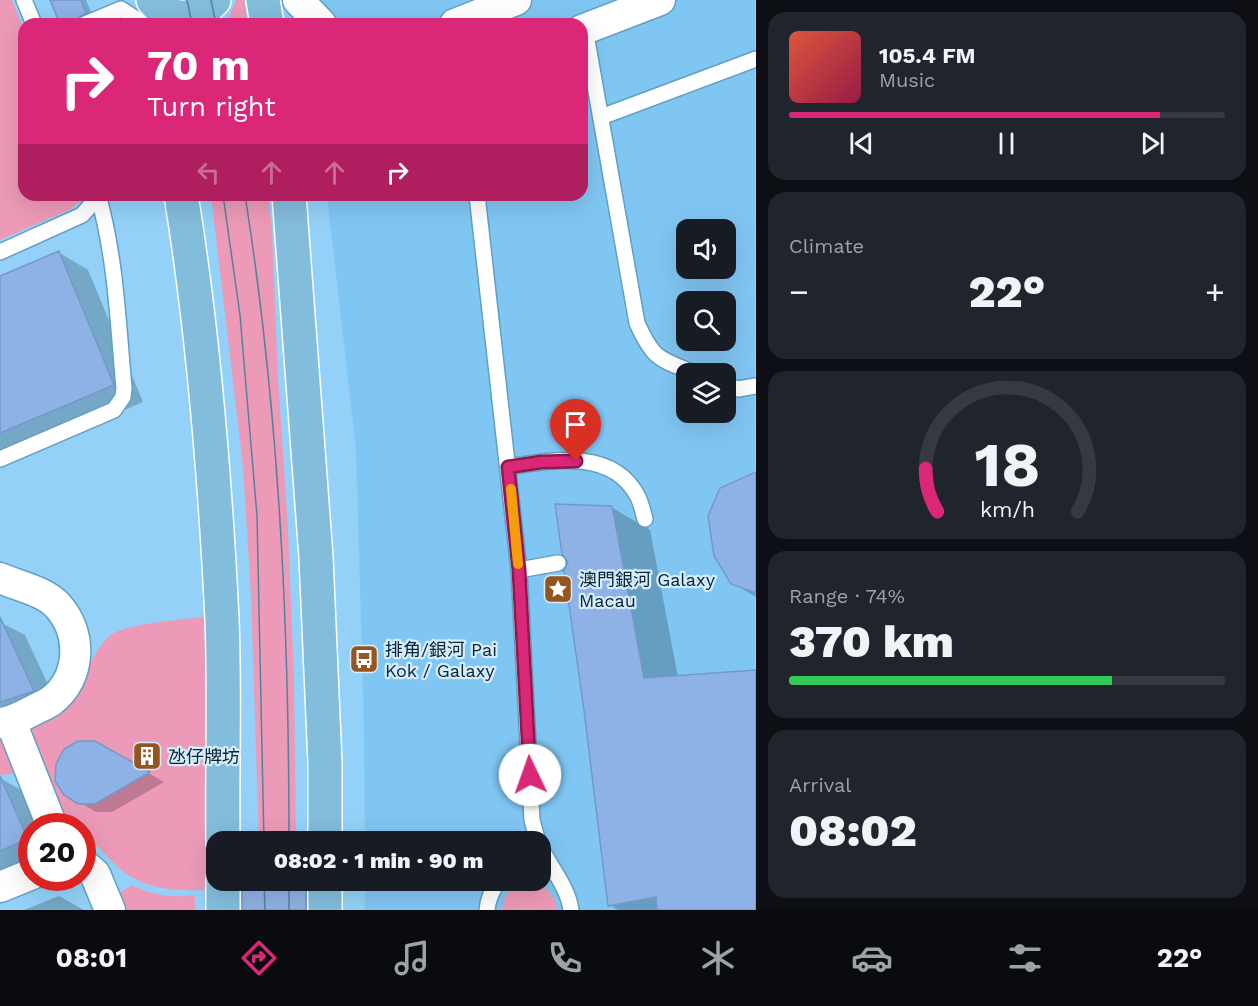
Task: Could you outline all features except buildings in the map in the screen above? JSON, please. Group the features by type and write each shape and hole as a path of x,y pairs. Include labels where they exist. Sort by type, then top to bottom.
{"main road":[{"path":"147,0 151,18"},
{"path":"153,0 162,11 184,18 199,14 214,0"},
{"path":"263,0 266,18"},
{"path":"182,201 206,379 222,621 222,831"},
{"path":"292,203 316,556 325,763 325,831"},
{"path":"223,891 223,910"},
{"path":"325,891 325,910"}],"street":[{"path":"298,0 314,18"},
{"path":"470,18 516,0"},
{"path":"588,18 598,0"},
{"path":"588,27 660,0"},
{"path":"0,579 43,595 57,605 69,621 76,644 74,668 62,690 51,701 6,722 46,813"},
{"path":"96,876 110,910"},
{"path":"0,887 18,880"}],"lane":[{"path":"24,0 32,18"},
{"path":"99,18 121,9 135,18"},
{"path":"588,50 637,323 647,345 661,360 676,366"},
{"path":"601,117 756,59"},
{"path":"0,252 82,215 93,201"},
{"path":"0,459 114,410 123,397 112,258 98,201"},
{"path":"478,201 519,570 532,820 535,831"},
{"path":"736,388 756,386"},
{"path":"508,467 541,462 576,461 610,467 627,481 638,497 645,519"},
{"path":"519,570 558,563"},
{"path":"528,831 532,820"},
{"path":"551,869 566,892 571,910"},
{"path":"487,910 492,891"}],"shaded area":[{"path":"0,0 12,0 19,18 18,201 80,201 71,209 0,240"},
{"path":"236,0 244,0 247,18 227,18"},
{"name":"澳門銀河 Galaxy Macau","path":"301,0 755,0 755,910 365,910 365,891 551,891 551,831 365,831 356,450 328,201 588,201 588,18 303,18"},
{"path":"212,201 269,201 288,529 294,680 296,831 259,831 251,595 243,466"},
{"path":"212,616 206,890 160,888 128,875 118,867 96,845 96,813 61,813 30,746 29,739 36,724 79,681 108,637 122,630 146,624"},
{"path":"0,733 22,772 0,775"},
{"path":"132,885 163,895 195,895 195,910 113,910 108,900"},
{"path":"510,891 549,891 557,910 502,910"}],"tram line":[{"path":"187,0 191,18"},
{"path":"211,0 215,18"},
{"path":"224,201 240,315 257,516 264,831"},
{"path":"246,201 266,356 280,517 287,679 289,831"},
{"path":"264,891 265,910"},
{"path":"289,891 289,910"}],"slow traffic":[{"path":"511,489 518,564"}],"place":[{"name":"澳門銀河 Galaxy Macau","path":"558,589"},
{"name":"排角/銀河 Pai Kok / Galaxy","path":"364,659"},
{"name":"氹仔牌坊","path":"147,756"}],"route":[{"path":"530,775 519,570 508,467 541,462 576,461"}]}
